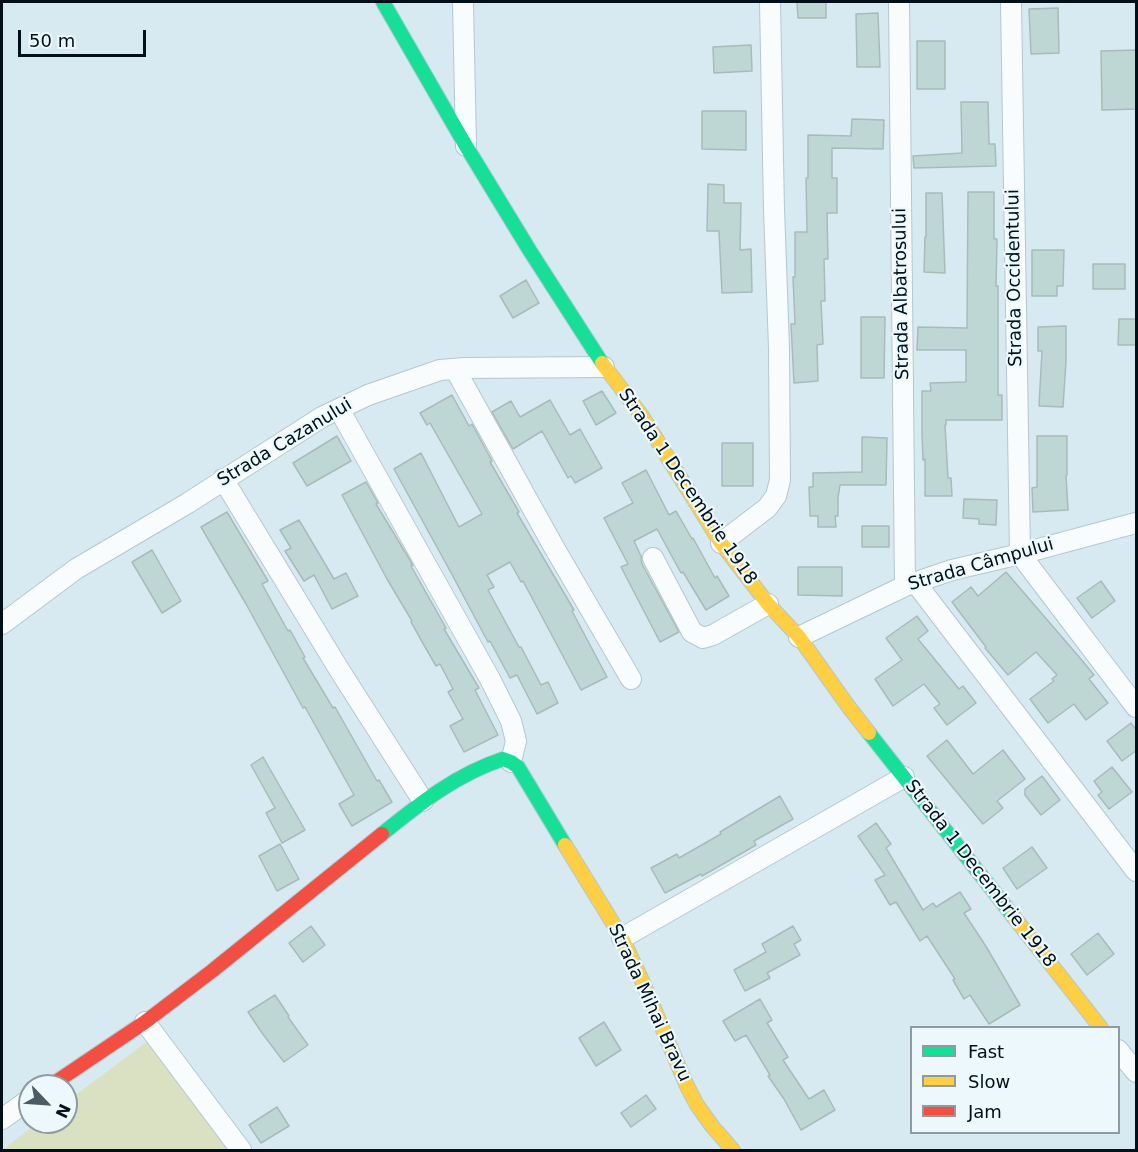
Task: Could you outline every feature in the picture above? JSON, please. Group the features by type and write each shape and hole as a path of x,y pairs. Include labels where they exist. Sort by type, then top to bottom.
{"street":[{"name":"Strada 1 Decembrie 1918","path":"383,2 530,251 604,367 642,416 721,543 768,604 799,636 848,705 1099,1026"},
{"path":"463,2 466,146"},
{"path":"721,543 768,508 776,496 780,480 770,2"},
{"name":"Strada Albatrosului","path":"899,2 910,584"},
{"name":"Strada Occidentului","path":"1011,2 1020,554"},
{"name":"Strada Cazanului","path":"2,624 76,569 188,503 322,417 368,395 440,370 604,367"},
{"path":"455,369 555,549 631,679"},
{"path":"68,1074 144,1023 212,971 423,801 478,768 503,759 511,762 516,741 511,721 339,409"},
{"path":"223,480 423,801"},
{"name":"Strada Câmpului","path":"799,636 910,584 952,570 1137,523"},
{"path":"1020,554 1137,707"},
{"path":"653,558 692,632 703,638 713,635 768,604"},
{"path":"910,584 1137,871"},
{"name":"Strada Mihai Bravu","path":"511,762 518,767 622,938 696,1105 733,1150"},
{"path":"622,938 904,777"},
{"path":"144,1023 241,1150"},
{"path":"1120,1051 1137,1072"},
{"path":"2,1119 18,1108"}],"green space":[{"path":"148,1041 229,1150 2,1150 23,1134 78,1134 78,1093"}],"building":[{"path":"797,2 826,2 826,18 798,18"},
{"path":"1058,8 1059,53 1031,54 1029,9"},
{"path":"878,13 880,67 857,67 856,14"},
{"path":"917,41 945,41 945,89 917,89"},
{"path":"751,45 752,71 714,73 713,47"},
{"path":"1137,50 1137,109 1102,110 1101,51"},
{"path":"961,102 988,102 989,144 995,144 996,166 914,168 913,156 962,153"},
{"path":"702,111 746,111 746,150 702,149"},
{"path":"852,119 884,120 883,149 832,148 832,178 837,178 837,213 827,213 828,259 824,259 825,301 821,301 823,344 817,345 818,381 794,383 791,324 795,324 793,277 795,277 795,232 807,232 808,135 851,136"},
{"path":"708,184 724,185 724,203 741,203 740,250 751,249 752,292 722,293 719,231 707,231"},
{"path":"968,192 994,192 994,239 997,239 996,286 998,286 998,395 1002,395 1002,420 946,420 948,478 951,478 952,496 925,496 922,391 931,391 930,383 966,382 966,350 917,350 918,327 967,328"},
{"path":"926,193 942,193 945,273 924,272"},
{"path":"1032,250 1064,250 1063,286 1057,286 1057,296 1032,296"},
{"path":"1093,264 1125,264 1125,289 1093,289"},
{"path":"526,280 539,303 513,318 500,296"},
{"path":"861,317 885,317 884,378 861,378"},
{"path":"1119,319 1137,319 1137,345 1118,345"},
{"path":"1066,326 1063,407 1039,406 1042,351 1038,351 1038,327"},
{"path":"602,391 616,413 596,425 583,401"},
{"path":"452,395 469,426 472,424 492,461 490,462 519,512 517,513 574,610 572,611 607,677 581,690 523,581 521,582 510,562 487,575 494,587 488,590 541,685 548,682 558,703 537,714 517,675 510,678 490,641 488,642 394,469 421,453 459,527 482,514 430,423 427,425 420,413"},
{"path":"550,400 570,435 580,429 602,468 575,483 571,476 568,478 542,431 513,449 492,412 511,401 520,417"},
{"path":"337,436 351,461 307,486 293,463"},
{"path":"1037,436 1067,436 1068,510 1033,512 1032,488 1037,487"},
{"path":"862,437 887,438 886,485 840,485 838,516 835,516 836,527 818,527 818,516 810,516 809,487 813,487 813,473 862,472"},
{"path":"722,443 753,443 753,486 722,486"},
{"path":"646,470 669,515 676,511 715,578 717,576 729,596 706,610 683,572 681,573 657,529 634,541 642,564 679,632 660,642 621,567 628,564 604,518 633,503 622,483"},
{"path":"366,482 378,503 376,504 413,565 411,566 446,628 444,629 479,688 475,690 498,735 464,752 450,726 463,719 448,692 453,689 440,664 436,666 425,647 342,495"},
{"path":"964,499 997,500 996,525 979,524 979,519 963,518"},
{"path":"227,512 268,581 262,584 305,657 303,658 392,802 352,826 339,804 354,795 201,527"},
{"path":"299,520 334,579 346,573 358,596 332,609 314,575 304,581 285,551 291,548 280,530"},
{"path":"862,526 889,526 889,547 862,547"},
{"path":"152,550 181,601 162,613 132,562"},
{"path":"798,567 842,567 842,596 798,595"},
{"path":"1006,572 1094,675 1089,679 1108,703 1086,720 1074,704 1048,723 1030,699 1054,681 1052,679 1057,675 1036,652 1008,675 985,648 952,602 971,587 978,596"},
{"path":"1101,581 1115,601 1092,618 1077,598"},
{"path":"917,616 928,631 918,639 959,689 963,686 976,703 947,725 934,708 940,704 924,684 893,706 875,679 902,660 886,638"},
{"path":"1131,723 1137,731 1137,750 1122,761 1107,741"},
{"path":"947,740 973,774 1003,750 1025,779 997,801 1003,808 983,824 927,756"},
{"path":"263,757 305,830 282,843 266,813 275,808 251,765"},
{"path":"1112,767 1132,792 1109,809 1098,795 1102,792 1094,781"},
{"path":"1042,776 1060,800 1041,815 1025,795 1025,789"},
{"path":"780,796 793,819 754,841 756,845 702,876 701,874 665,893 651,868 677,854 679,858"},
{"path":"876,823 891,844 886,848 923,910 933,903 936,907 960,892 971,909 964,913 1020,1005 989,1024 970,995 964,999 953,980 955,979 927,936 920,941 896,902 890,905 875,880 885,875 858,836"},
{"path":"280,844 299,879 277,891 259,856"},
{"path":"1032,847 1047,868 1017,889 1003,868"},
{"path":"311,926 325,945 303,962 289,943"},
{"path":"793,926 801,940 794,944 800,955 767,973 770,978 745,991 734,970 766,952 762,944"},
{"path":"1098,933 1114,954 1087,975 1071,954"},
{"path":"275,995 308,1045 284,1062 248,1012"},
{"path":"760,999 772,1020 767,1023 788,1057 783,1060 809,1099 824,1090 835,1110 801,1130 746,1035 735,1041 723,1021"},
{"path":"604,1022 621,1050 596,1066 579,1038"},
{"path":"646,1095 656,1109 631,1127 621,1113"},
{"path":"277,1107 289,1126 261,1143 249,1125"}],"traffic: fast":[{"path":"383,2 466,146 602,363"},
{"path":"869,733 1013,916"},
{"path":"382,834 454,781 503,759 518,767 565,845"}],"traffic: slow":[{"path":"602,363 642,416 721,543 768,604 799,637 869,733"},
{"path":"565,845 622,938 697,1105 733,1150"},
{"path":"1013,916 1099,1026"}],"traffic: jam":[{"path":"68,1074 145,1022 212,971 382,834"}]}
